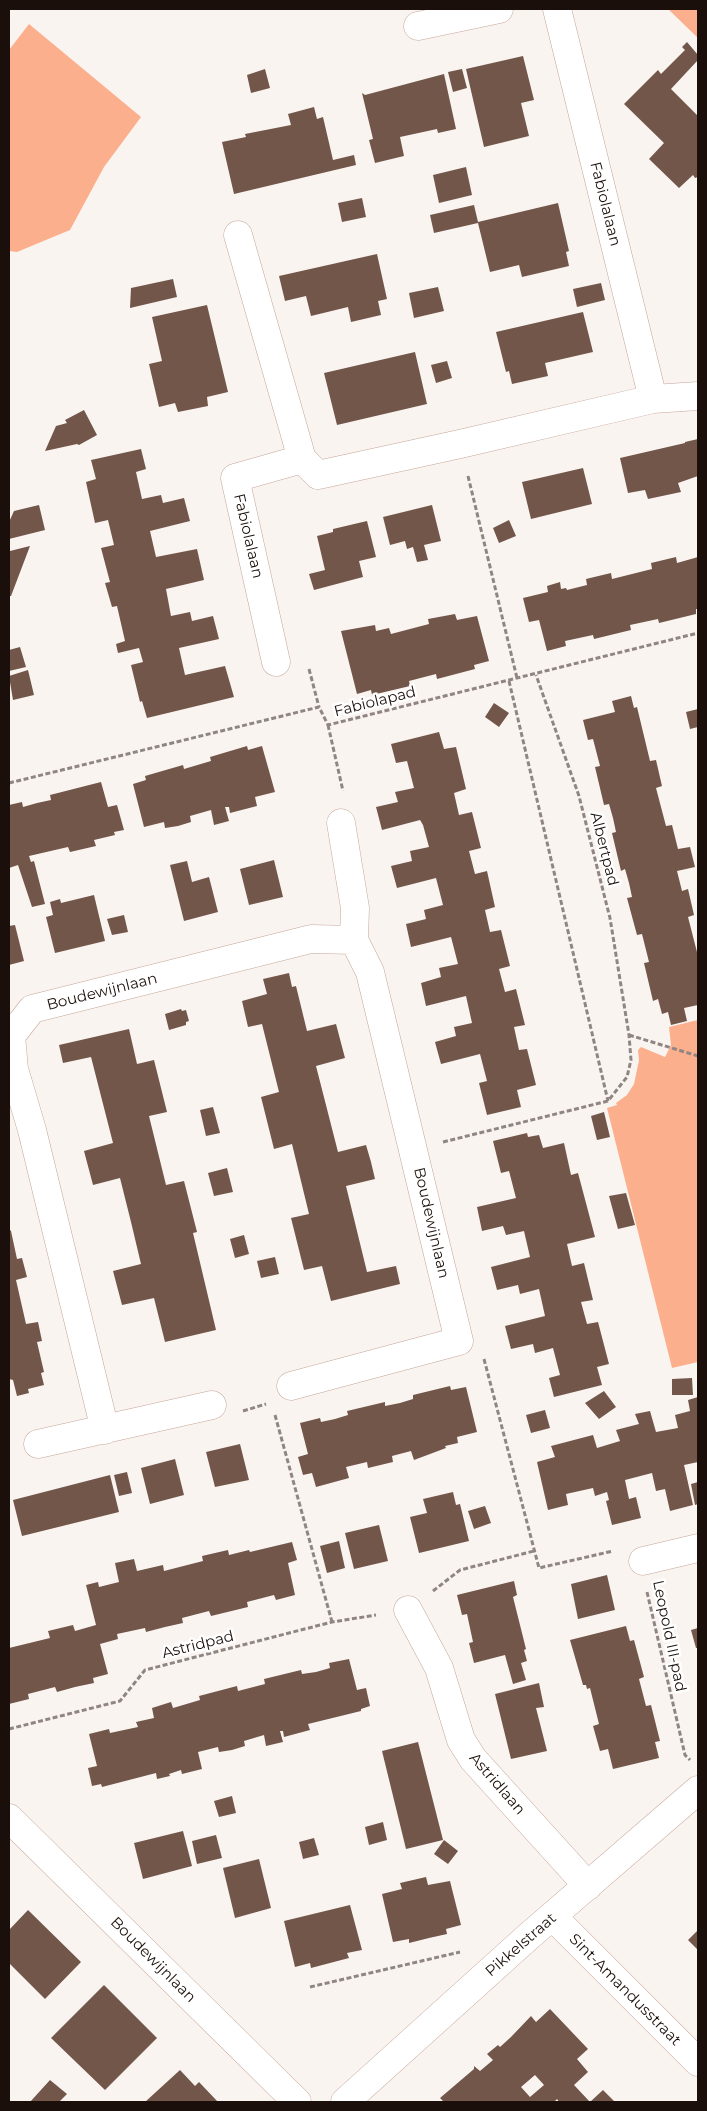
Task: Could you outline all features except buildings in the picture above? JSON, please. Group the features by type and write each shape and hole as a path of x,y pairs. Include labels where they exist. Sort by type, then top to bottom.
{"street":[{"path":"418,26 499,9"},
{"name":"Fabiolalaan","path":"557,9 653,398"},
{"path":"238,235 302,459 318,475 460,444 653,398 698,396"},
{"name":"Fabiolalaan","path":"276,662 235,478 302,459"},
{"name":"Boudewijnlaan","path":"341,823 355,908 354,940 370,972 459,1341"},
{"name":"Boudewijnlaan","path":"105,1430 20,1133 12,1071 11,1036 32,1009 311,939 354,940"},
{"path":"292,1386 459,1341"},
{"path":"38,1444 212,1405"},
{"path":"643,1561 698,1548"},
{"name":"Astridlaan","path":"408,1610 439,1668 461,1740 469,1753 588,1886"},
{"name":"Pikkelstraat","path":"345,2102 698,1790"},
{"name":"Boudewijnlaan","path":"9,1818 297,2102"},
{"name":"Sint-Amandusstraat","path":"553,1917 698,2062"}],"path":[{"path":"460,444 517,678"},
{"name":"Fabiolapad","path":"9,783 319,707 328,726 698,633"},
{"name":"Albertpad","path":"536,675 579,796 610,918 629,1035 631,1060 628,1077 608,1101"},
{"path":"413,1149 608,1101 509,681"},
{"path":"328,726 348,816 341,823"},
{"path":"629,1035 698,1056"},
{"path":"459,1341 479,1337 539,1568 615,1551 643,1561"},
{"path":"273,1406 332,1622"},
{"path":"408,1610 460,1570 534,1551"},
{"name":"Leopold III-pad","path":"643,1561 647,1599 680,1735 685,1755 692,1762"},
{"name":"Astridpad","path":"9,1729 120,1701 145,1670 332,1622 408,1610"},
{"path":"310,1987 462,1952"}],"shaded area":[{"path":"668,9 698,9 698,38"},
{"path":"29,24 141,117 104,167 70,230 17,252 9,251 9,50"},
{"path":"698,1020 698,1362 672,1368 607,1108 617,1105 616,1103 627,1095 634,1084 639,1060 638,1050 641,1047 665,1057 671,1045 669,1027"}]}
